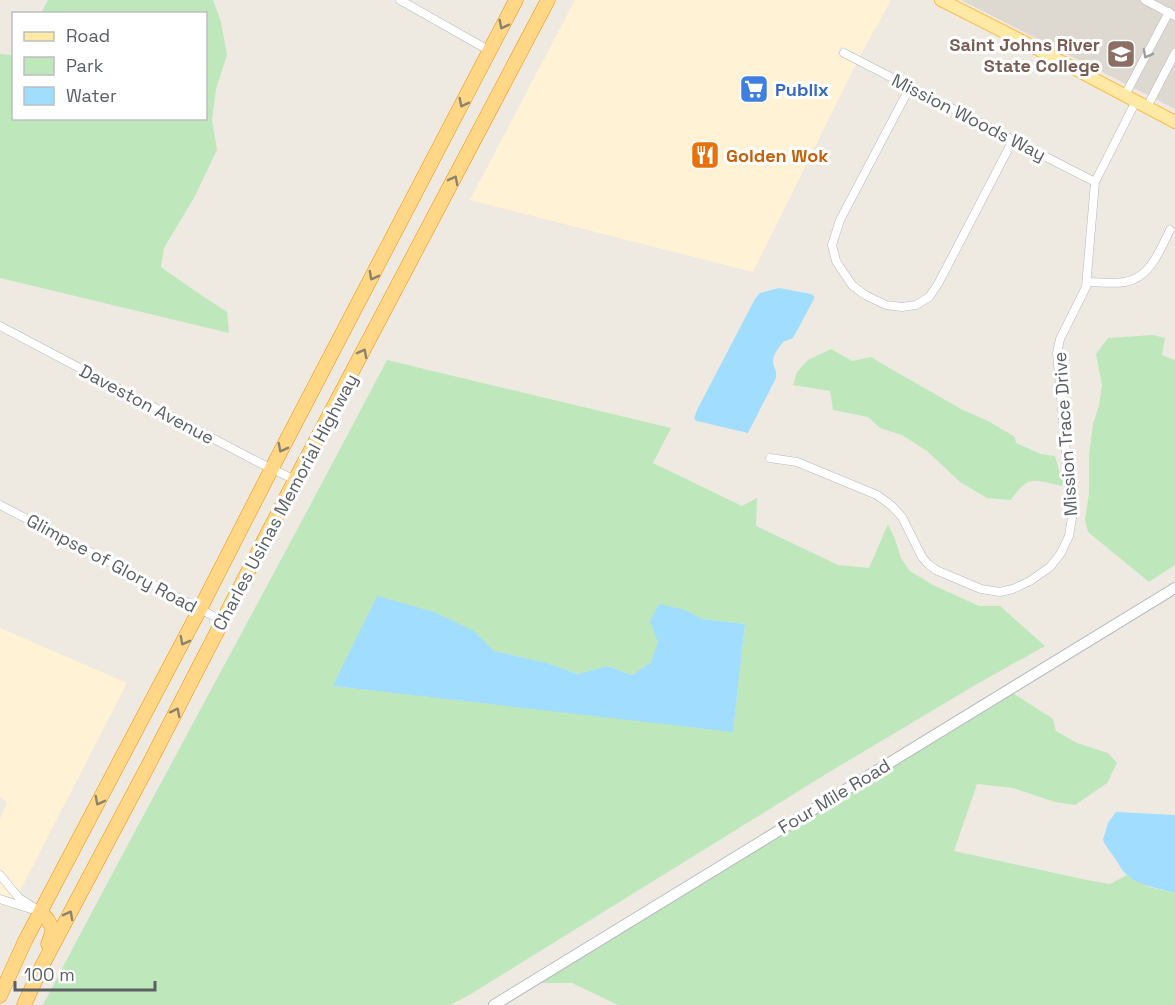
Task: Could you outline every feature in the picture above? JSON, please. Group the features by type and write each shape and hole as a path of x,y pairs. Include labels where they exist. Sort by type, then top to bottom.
{"highway":[{"name":"Charles Usinas Memorial Highway","path":"0,996 25,941 516,0"},
{"name":"Charles Usinas Memorial Highway","path":"24,1005 548,0"},
{"path":"18,1005 49,942 52,930 48,920 41,912"}],"main road":[{"path":"941,0 1175,122"},
{"name":"Four Mile Road","path":"494,1005 1175,588"}],"street":[{"path":"400,0 490,51"},
{"path":"1095,182 1136,101 1172,14 1145,0"},
{"name":"Mission Woods Way","path":"844,52 1095,182"},
{"path":"1136,101 1175,53"},
{"path":"910,87 840,220 832,244 836,261 852,285 865,295 886,305 902,308 916,305 929,297 938,284 1013,140"},
{"name":"Mission Trace Drive","path":"770,458 798,462 877,495 902,517 922,557 928,564 936,570 981,588 1000,592 1013,589 1030,581 1050,567 1061,553 1069,537 1072,518 1057,353 1060,339 1086,287 1095,182"},
{"path":"1087,282 1124,283 1138,278 1154,262 1170,230"},
{"name":"Daveston Avenue","path":"0,326 296,480"},
{"name":"Glimpse of Glory Road","path":"0,505 223,621"},
{"path":"0,874 19,898 41,912"},
{"path":"0,899 41,912"}],"shaded area":[{"path":"575,0 891,0 860,56 841,46 837,54 856,64 753,272 470,200"},
{"name":"Saint Johns River State College","path":"961,0 1175,0 1175,109"},
{"path":"0,628 127,683 11,908 0,903 0,820 7,802 0,797"}],"green space":[{"path":"48,0 213,0 221,22 227,55 216,89 212,120 217,150 195,196 164,248 161,267 227,312 229,333 0,278 0,54 12,55 12,120 207,120 207,12 42,12"},
{"path":"1153,335 1165,338 1162,355 1175,360 1175,565 1149,582 1088,532 1085,520 1089,493 1089,455 1102,385 1096,354 1108,338"},
{"path":"831,349 852,361 871,357 1015,437 1016,443 1041,454 1055,456 1064,482 1062,486 1033,481 1023,486 1011,500 987,498 960,482 927,451 902,435 880,428 868,417 833,410 830,391 793,385 797,372 808,360"},
{"path":"387,360 671,428 653,463 742,506 757,498 756,526 838,565 869,568 888,524 901,558 910,571 933,585 979,606 1000,606 1045,646 826,774 450,1005 43,1005","holes":["685,610 703,619 745,624 733,731 334,686 474,631 494,651 547,663 578,674 608,666 632,675 651,662 659,642 650,621"]},
{"path":"1013,693 1053,719 1056,731 1077,743 1108,753 1117,763 1107,783 1075,805 1055,802 1013,788 977,784 954,851 1110,884 1127,875 1149,887 1175,893 1175,1005 618,1005 572,983 539,983"}],"water":[{"path":"779,288 811,294 814,299 793,338 783,342 775,354 773,362 776,378 748,433 697,421 694,419 697,410 755,299 760,293"},
{"path":"377,596 434,612 474,631 494,651 547,663 578,674 608,666 632,675 651,662 658,642 650,621 659,604 685,610 703,619 745,624 733,732 333,686"},
{"path":"1116,812 1175,815 1175,893 1142,884 1122,869 1103,840 1108,823"}],"place":[{"name":"Saint Johns River State College","path":"1121,54"},
{"name":"Publix","path":"754,89"},
{"name":"Golden Wok","path":"705,155"}]}
